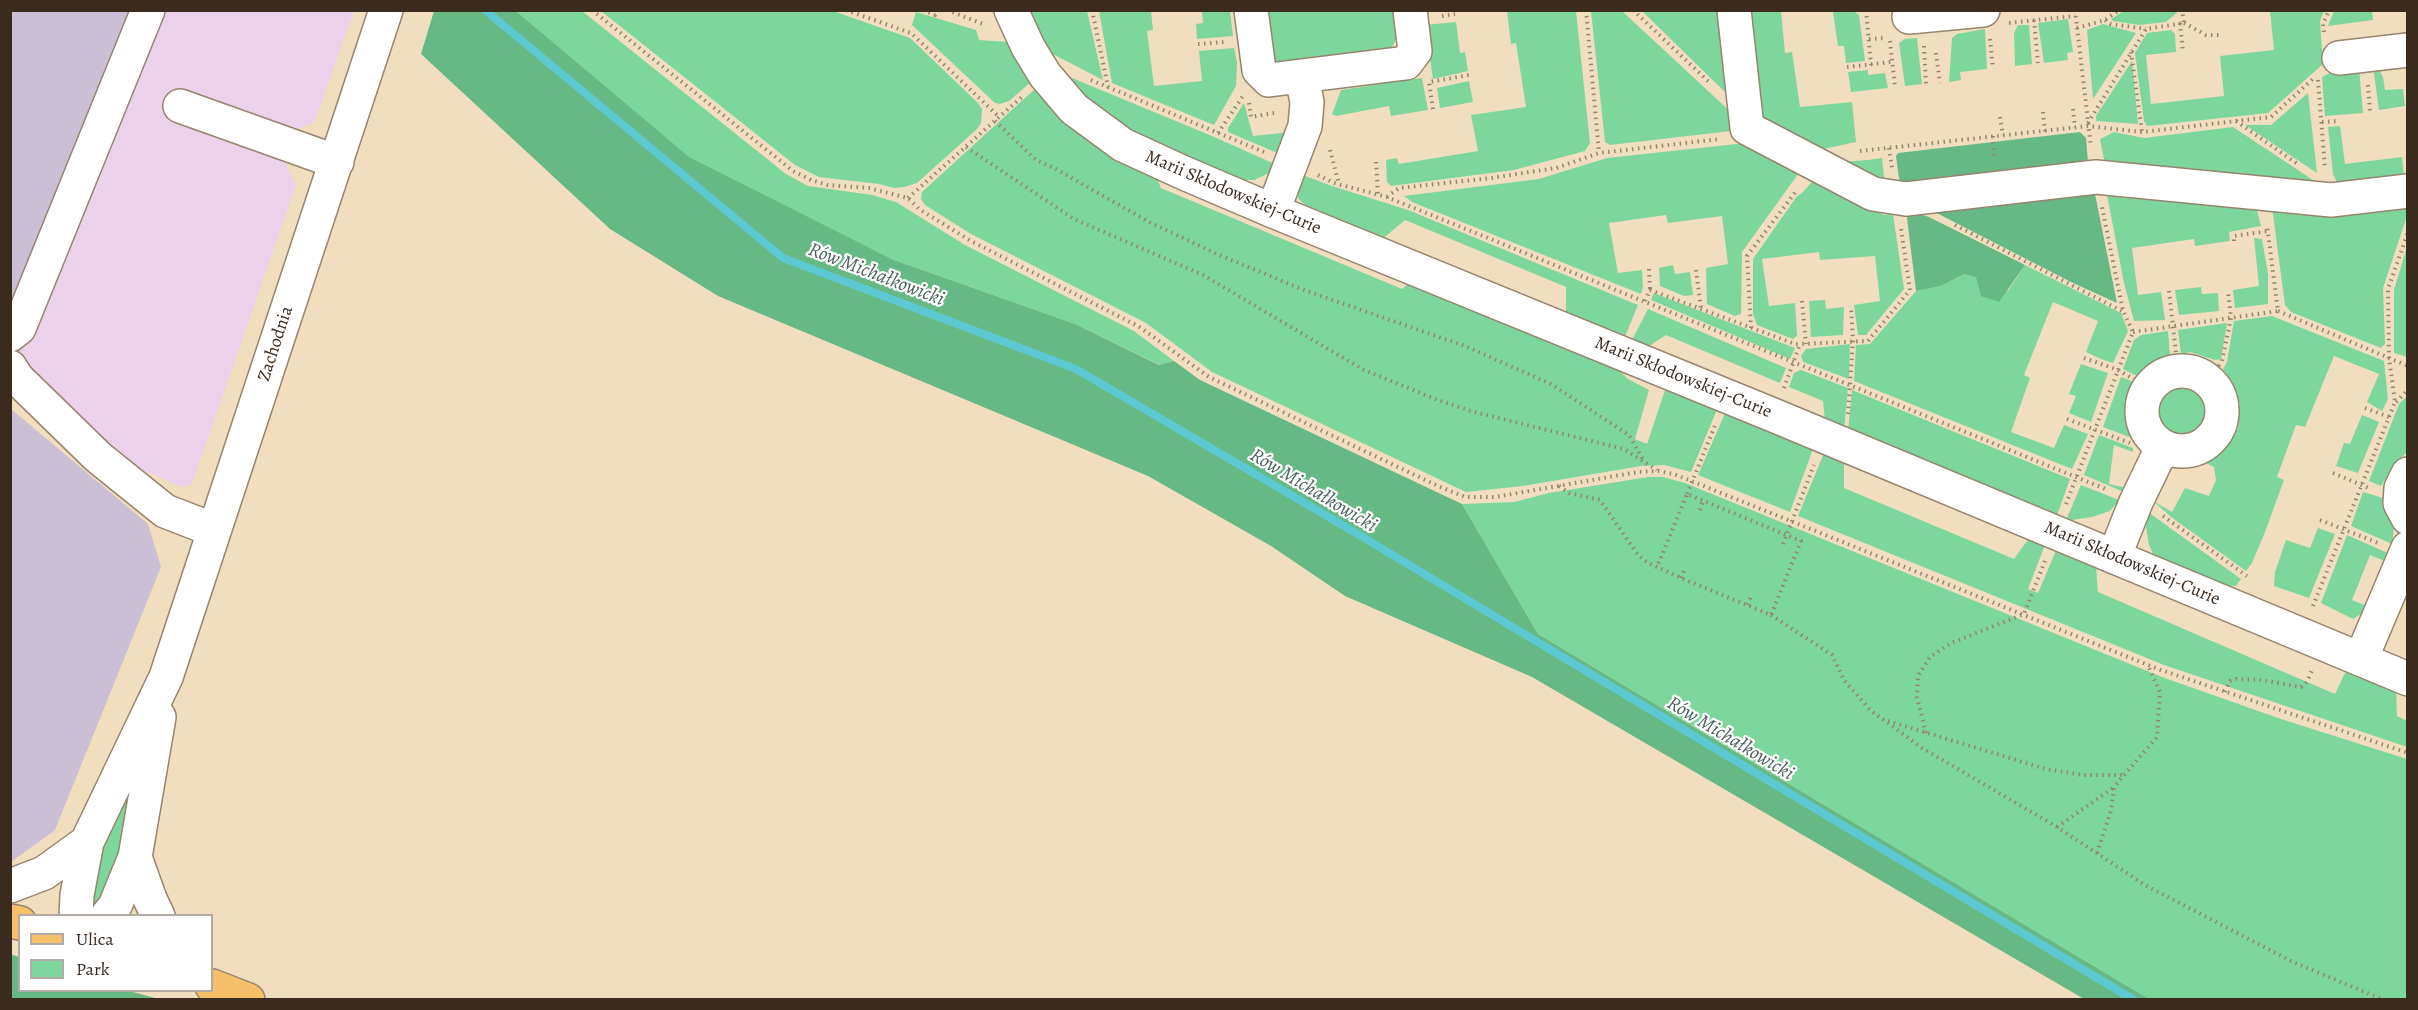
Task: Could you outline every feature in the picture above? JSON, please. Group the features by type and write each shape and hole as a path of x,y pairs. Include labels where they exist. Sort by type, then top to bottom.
{"main road":[{"path":"213,986 248,999"}],"street":[{"path":"10,335 19,328 148,10"},
{"name":"Zachodnia","path":"76,914 87,842 166,677 386,10"},
{"name":"Marii Skłodowskiej-Curie","path":"1011,10 1028,47 1045,75 1074,109 1123,145 1273,211 2114,557 2315,624 2361,660 2408,679"},
{"path":"1251,10 1259,70 1269,80 1406,63 1415,51 1410,10"},
{"path":"1734,10 1745,121 1873,194 1906,199 2096,177 2331,200 2408,191"},
{"path":"1908,33 1986,23"},
{"path":"2339,58 2408,50"},
{"path":"1273,211 1305,126 1306,102 1302,77"},
{"path":"180,106 337,162"},
{"path":"10,367 17,378 98,458 165,512 214,530"},
{"path":"2178,371 2194,372 2209,381 2219,394 2223,410 2219,426 2210,440 2195,449 2161,450 2143,420 2143,403 2149,388 2162,376 2178,371"},
{"path":"2114,557 2136,502 2161,450"},
{"path":"2408,474 2401,488 2400,503 2408,518"},
{"path":"2361,660 2408,548"},
{"name":"Zachodnia","path":"107,914 115,906 135,857 166,677"},
{"name":"Zachodnia","path":"10,886 44,873 87,842"},
{"name":"Zachodnia","path":"135,857 150,899 158,914"}],"path":[{"path":"592,10 793,171 828,185 869,188 908,198 919,209 971,241 1138,326 1209,377 1438,486 1465,496 1494,496 1658,471"},
{"path":"846,10 910,33 1036,160 1178,236 1304,290 1465,345 1551,384 1629,435 1645,462"},
{"path":"923,10 935,15 937,10"},
{"path":"947,10 967,17"},
{"path":"1092,10 1108,87"},
{"path":"1586,10 1599,153"},
{"path":"1387,197 1399,188 1556,168 1599,153 1738,136 1745,121 1633,10"},
{"path":"1866,10 1871,65"},
{"path":"2075,10 2096,177 2123,311 2133,332 2075,476"},
{"path":"2077,28 2105,20 2119,10"},
{"path":"2182,10 2183,51"},
{"path":"2034,20 2038,63"},
{"path":"2105,20 2111,24 2146,29 2182,23 2206,35 2221,35"},
{"path":"1986,23 1993,68"},
{"path":"2088,124 2146,29"},
{"path":"1895,87 1891,62 1908,33"},
{"path":"1908,33 1926,84"},
{"path":"1198,44 1223,42"},
{"path":"2131,52 2142,132"},
{"path":"1936,53 1940,83"},
{"path":"1847,67 1891,62"},
{"path":"1433,109 1429,82 1469,75"},
{"path":"1857,152 2075,128 2088,124 2142,132 2271,117 2318,75 2327,185 2331,200"},
{"path":"1088,79 1334,183 1387,197 2136,502 2155,511 2248,577"},
{"path":"908,198 1011,106"},
{"path":"2073,109 2075,128"},
{"path":"2043,112 2045,131"},
{"path":"2000,117 2003,135"},
{"path":"2236,121 2299,166"},
{"path":"2322,122 2339,121"},
{"path":"966,147 1074,219 1203,275 1362,369 1435,399 1474,412 1624,449 1658,471 1693,480 2147,665 2408,753"},
{"path":"1650,290 1795,344 1868,341 1910,290 1889,148"},
{"path":"1376,162 1378,194"},
{"path":"1751,328 1747,256 1802,183"},
{"path":"2264,193 2278,310"},
{"path":"1947,221 2123,311"},
{"path":"2234,241 2234,236 2268,231"},
{"path":"2395,402 2389,358 2388,290 2408,232"},
{"path":"1645,301 1650,290 1649,269"},
{"path":"1696,270 1701,309"},
{"path":"2169,291 2178,371"},
{"path":"2209,381 2222,361 2231,318 2228,291"},
{"path":"1802,301 1806,344"},
{"path":"1843,444 1847,431 1853,341 1851,306"},
{"path":"2133,332 2278,310 2408,366"},
{"path":"1773,415 1800,344"},
{"path":"2084,358 2118,370 2149,388"},
{"path":"2225,692 2230,681 2236,679 2262,680 2301,687 2307,682 2315,624 2344,529 2395,402 2408,390"},
{"path":"2365,408 2389,417"},
{"path":"2067,419 2094,430 2161,450"},
{"path":"1657,567 1714,429"},
{"path":"1783,544 1812,470"},
{"path":"2333,473 2362,485"},
{"path":"1559,486 1569,493 1600,500 1638,555 1657,567 1771,615 1832,655 1844,680 1870,710 1922,748 2057,827 2145,885 2292,962 2384,999"},
{"path":"1687,494 1801,541 1771,615"},
{"path":"1700,510 1703,501"},
{"path":"2320,520 2344,529"},
{"path":"1681,578 1684,568"},
{"path":"1926,733 1917,697 1918,676 1930,657 1951,643 2024,614 2036,584"},
{"path":"1748,605 1751,596"},
{"path":"2304,603 2315,624"},
{"path":"2057,827 2114,787 2157,737 2160,692 2147,665"},
{"path":"1884,720 2046,769 2083,775 2125,776"},
{"path":"2097,853 2111,811 2114,787"}],"shaded area":[{"path":"11,11 159,11 19,355 11,382"},
{"path":"159,11 354,11 314,123 292,131 282,157 296,185 192,484 182,487 129,464 19,355"},
{"path":"11,409 148,524 161,567 55,830 11,862"}],"green space":[{"path":"2179,10 2166,22 2139,25 2111,19 2124,11"},
{"path":"434,11 516,11 689,157 894,260 1075,324 1159,365 1174,361 1200,380 1462,504 1538,634 2149,999 2084,999 1532,677 1345,596 1271,546 1148,476 718,296 610,229 421,54"},
{"path":"516,11 582,11 786,174 808,186 872,195 896,202 965,245 1134,331 1174,361 1160,365 1075,324 894,260 688,157"},
{"path":"601,11 833,11 910,38 977,102 982,109 981,123 917,183 894,188 819,177 795,165"},
{"path":"1027,11 1087,11 1103,80 1045,50"},
{"path":"1099,11 1151,11 1153,30 1147,31 1154,86 1202,81 1199,51 1234,48 1237,62 1236,86 1214,125 1112,83"},
{"path":"1202,11 1230,11 1233,36 1197,39 1196,24 1203,23"},
{"path":"1262,11 1395,11 1398,34 1393,46 1382,53 1289,67 1273,62"},
{"path":"1507,11 1576,11 1590,143 1585,151 1514,170 1391,186 1387,182 1386,160 1397,158 1399,164 1478,151 1471,115 1526,107 1516,43 1511,44"},
{"path":"1591,11 1622,11 1735,116 1736,125 1731,131 1610,145 1605,142"},
{"path":"1642,11 1724,11 1727,94"},
{"path":"1747,11 1781,11 1785,53 1792,52 1800,107 1852,102 1856,142 1819,150 1759,116"},
{"path":"2270,11 2324,11 2320,21 2323,64 2268,113 2147,126 2144,121 2135,53 2147,33 2171,30 2175,34 2176,52 2146,55 2151,104 2224,96 2220,56 2274,50"},
{"path":"2334,11 2372,11 2373,20 2328,26"},
{"path":"916,12 976,30 979,40 1009,42 1032,81 1009,101 995,103 912,25"},
{"path":"1833,12 1855,12 1859,15 1865,61 1846,63 1844,46 1838,46"},
{"path":"2068,19 2073,52 2067,53 2068,60 2044,63 2038,23"},
{"path":"1456,22 1460,53 1465,52 1468,71 1433,79 1425,25"},
{"path":"2103,24 2136,33 2093,99 2087,30"},
{"path":"2018,25 2029,25 2032,64 2015,66 2014,33"},
{"path":"1985,29 1987,69 1960,72 1961,80 1949,82 1952,38 1957,34"},
{"path":"1917,38 1922,84 1905,86 1899,43 1905,39"},
{"path":"2132,61 2138,124 2096,121 2096,116"},
{"path":"2373,66 2377,66 2383,77 2385,90 2403,89 2405,106 2379,110"},
{"path":"2359,68 2363,113 2325,116 2322,77 2337,69"},
{"path":"1868,70 1868,75 1885,73 1888,88 1851,92 1848,72"},
{"path":"1060,73 1277,165 1267,174 1254,180 1242,180 1150,142 1092,105"},
{"path":"1422,78 1428,110 1391,116 1389,106 1336,116 1332,114 1341,90"},
{"path":"1469,81 1473,102 1440,108 1437,88"},
{"path":"1036,88 1156,176 1161,188 1402,289 1413,280 1611,363 1628,379 1649,390 1635,439 1647,444 1666,387 1718,407 1691,472 1664,465 1641,466 1523,486 1466,492 1212,372 1146,323 971,234 925,205 921,199 922,192"},
{"path":"2308,93 2317,173 2245,125 2271,125"},
{"path":"1244,103 1253,136 1291,132 1282,155 1228,132 1228,128"},
{"path":"2340,126 2345,164 2402,157 2404,176 2338,184 2333,174 2328,127"},
{"path":"2233,127 2316,182 2105,165 2100,139 2114,132 2144,138"},
{"path":"2080,132 2086,138 2088,162 1900,186 1896,156 1898,153"},
{"path":"1746,143 1801,170 1742,252 1741,314 1735,316 1707,304 1706,268 1728,264 1722,216 1668,223 1666,215 1609,223 1618,273 1642,270 1641,294 1412,202 1404,196 1539,179 1607,158"},
{"path":"1882,158 1885,186 1840,162 1868,160"},
{"path":"1300,174 1408,210 1638,305 1624,339 1566,316 1566,287 1405,220 1381,240 1306,206 1298,198 1296,186"},
{"path":"1816,177 1884,215 1893,214 1904,289 1866,335 1858,335 1854,305 1880,301 1875,256 1820,260 1819,252 1762,259 1769,306 1795,303 1797,336 1793,339 1757,325 1753,314 1753,259 1797,196"},
{"path":"2089,187 2095,194 2117,303 1923,206"},
{"path":"2106,190 2256,206 2261,226 2229,232 2230,241 2195,246 2194,239 2132,248 2138,295 2161,292 2165,320 2134,321 2124,283"},
{"path":"2407,199 2407,216 2383,288 2385,344 2381,348 2291,312 2285,305 2272,207"},
{"path":"1906,210 1929,217 2025,265 1999,302 1981,296 1976,277 1964,274 1941,286 1916,291"},
{"path":"2254,238 2262,239 2268,274 2268,304 2235,308 2233,290 2259,286"},
{"path":"2407,247 2407,357 2394,353 2394,290"},
{"path":"1673,265 1675,274 1690,272 1693,295 1684,296 1660,286 1659,268"},
{"path":"2025,265 2121,313 2128,331 2113,363 2101,359 2086,352 2098,321 2053,302 2024,375 2030,378 2011,432 2054,448 2064,425 2088,434 2072,469 1854,381 1856,345 1870,344 1916,291 1941,286 1964,274 1976,276 2008,291"},
{"path":"2201,287 2202,294 2218,293 2219,311 2179,315 2175,290"},
{"path":"1654,293 1795,348 1790,359 1651,300"},
{"path":"1825,300 1826,309 1844,307 1843,335 1811,337 1809,301"},
{"path":"1648,309 1786,368 1780,383 1666,335 1646,348 1631,342"},
{"path":"2272,316 2384,361 2388,399 2382,411 2367,402 2379,374 2334,356 2305,427 2296,425 2277,477 2284,480 2265,532 2252,563 2246,571 2171,517 2153,501 2172,512 2185,488 2209,496 2216,480 2214,467 2202,461 2218,454 2238,429 2240,404 2230,379 2223,369 2227,362 2234,321"},
{"path":"2227,323 2221,359 2215,360 2190,352 2181,354 2178,330"},
{"path":"2168,331 2170,356 2156,360 2139,377 2123,369 2134,340 2141,335"},
{"path":"1850,344 1849,379 1803,362 1801,356 1806,349"},
{"path":"2081,364 2108,373 2091,422 2069,413 2076,396 2069,394"},
{"path":"1801,370 1848,388 1844,430 1825,421 1823,401 1789,387 1794,373"},
{"path":"2121,377 2136,383 2127,411 2132,438 2103,427"},
{"path":"2179,379 2189,379 2204,387 2210,396 2212,407 2210,418 2204,427 2189,435 2179,435 2168,430 2161,423 2156,412 2156,402 2161,391 2168,384"},
{"path":"1852,390 2070,479 2056,518 1848,431"},
{"path":"2407,396 2407,452 2391,469 2381,486 2369,481 2399,404"},
{"path":"1726,411 1813,449 1790,512 1698,475"},
{"path":"2362,415 2379,422 2358,473 2336,466 2344,443 2350,444"},
{"path":"2099,435 2133,448 2133,452 2114,445 2109,484 2127,488 2126,493 2084,475"},
{"path":"1824,453 1844,463 1844,488 2014,559 2029,538 2045,545 2028,589 2038,593 2057,548 2096,567 2098,592 2335,694 2345,673 2350,670 2396,689 2397,716 2407,721 2407,747 2164,665 1798,516"},
{"path":"1648,477 1663,477 1685,483 2162,677 2281,719 2407,759 2407,999 2149,999 1538,634 1462,504 1514,502 1549,493"},
{"path":"2081,485 2119,500 2110,511 2072,520 2067,518"},
{"path":"2363,492 2383,498 2386,513 2394,527 2392,544 2351,526"},
{"path":"2148,512 2241,579 2236,586 2224,585 2154,556 2149,545 2146,527"},
{"path":"2318,528 2335,534 2309,598 2274,586 2275,572 2286,540 2310,548"},
{"path":"2347,535 2390,554 2387,562 2370,555 2352,600 2367,606 2353,619 2321,603"},
{"path":"146,747 108,900 97,914 85,904 86,889 141,749"},
{"path":"10,954 18,957 18,992 133,992 159,999 11,999"}],"waterway":[{"name":"Rów Michałkowicki","path":"485,10 783,258 1076,369 1361,536 2134,1000"}]}
